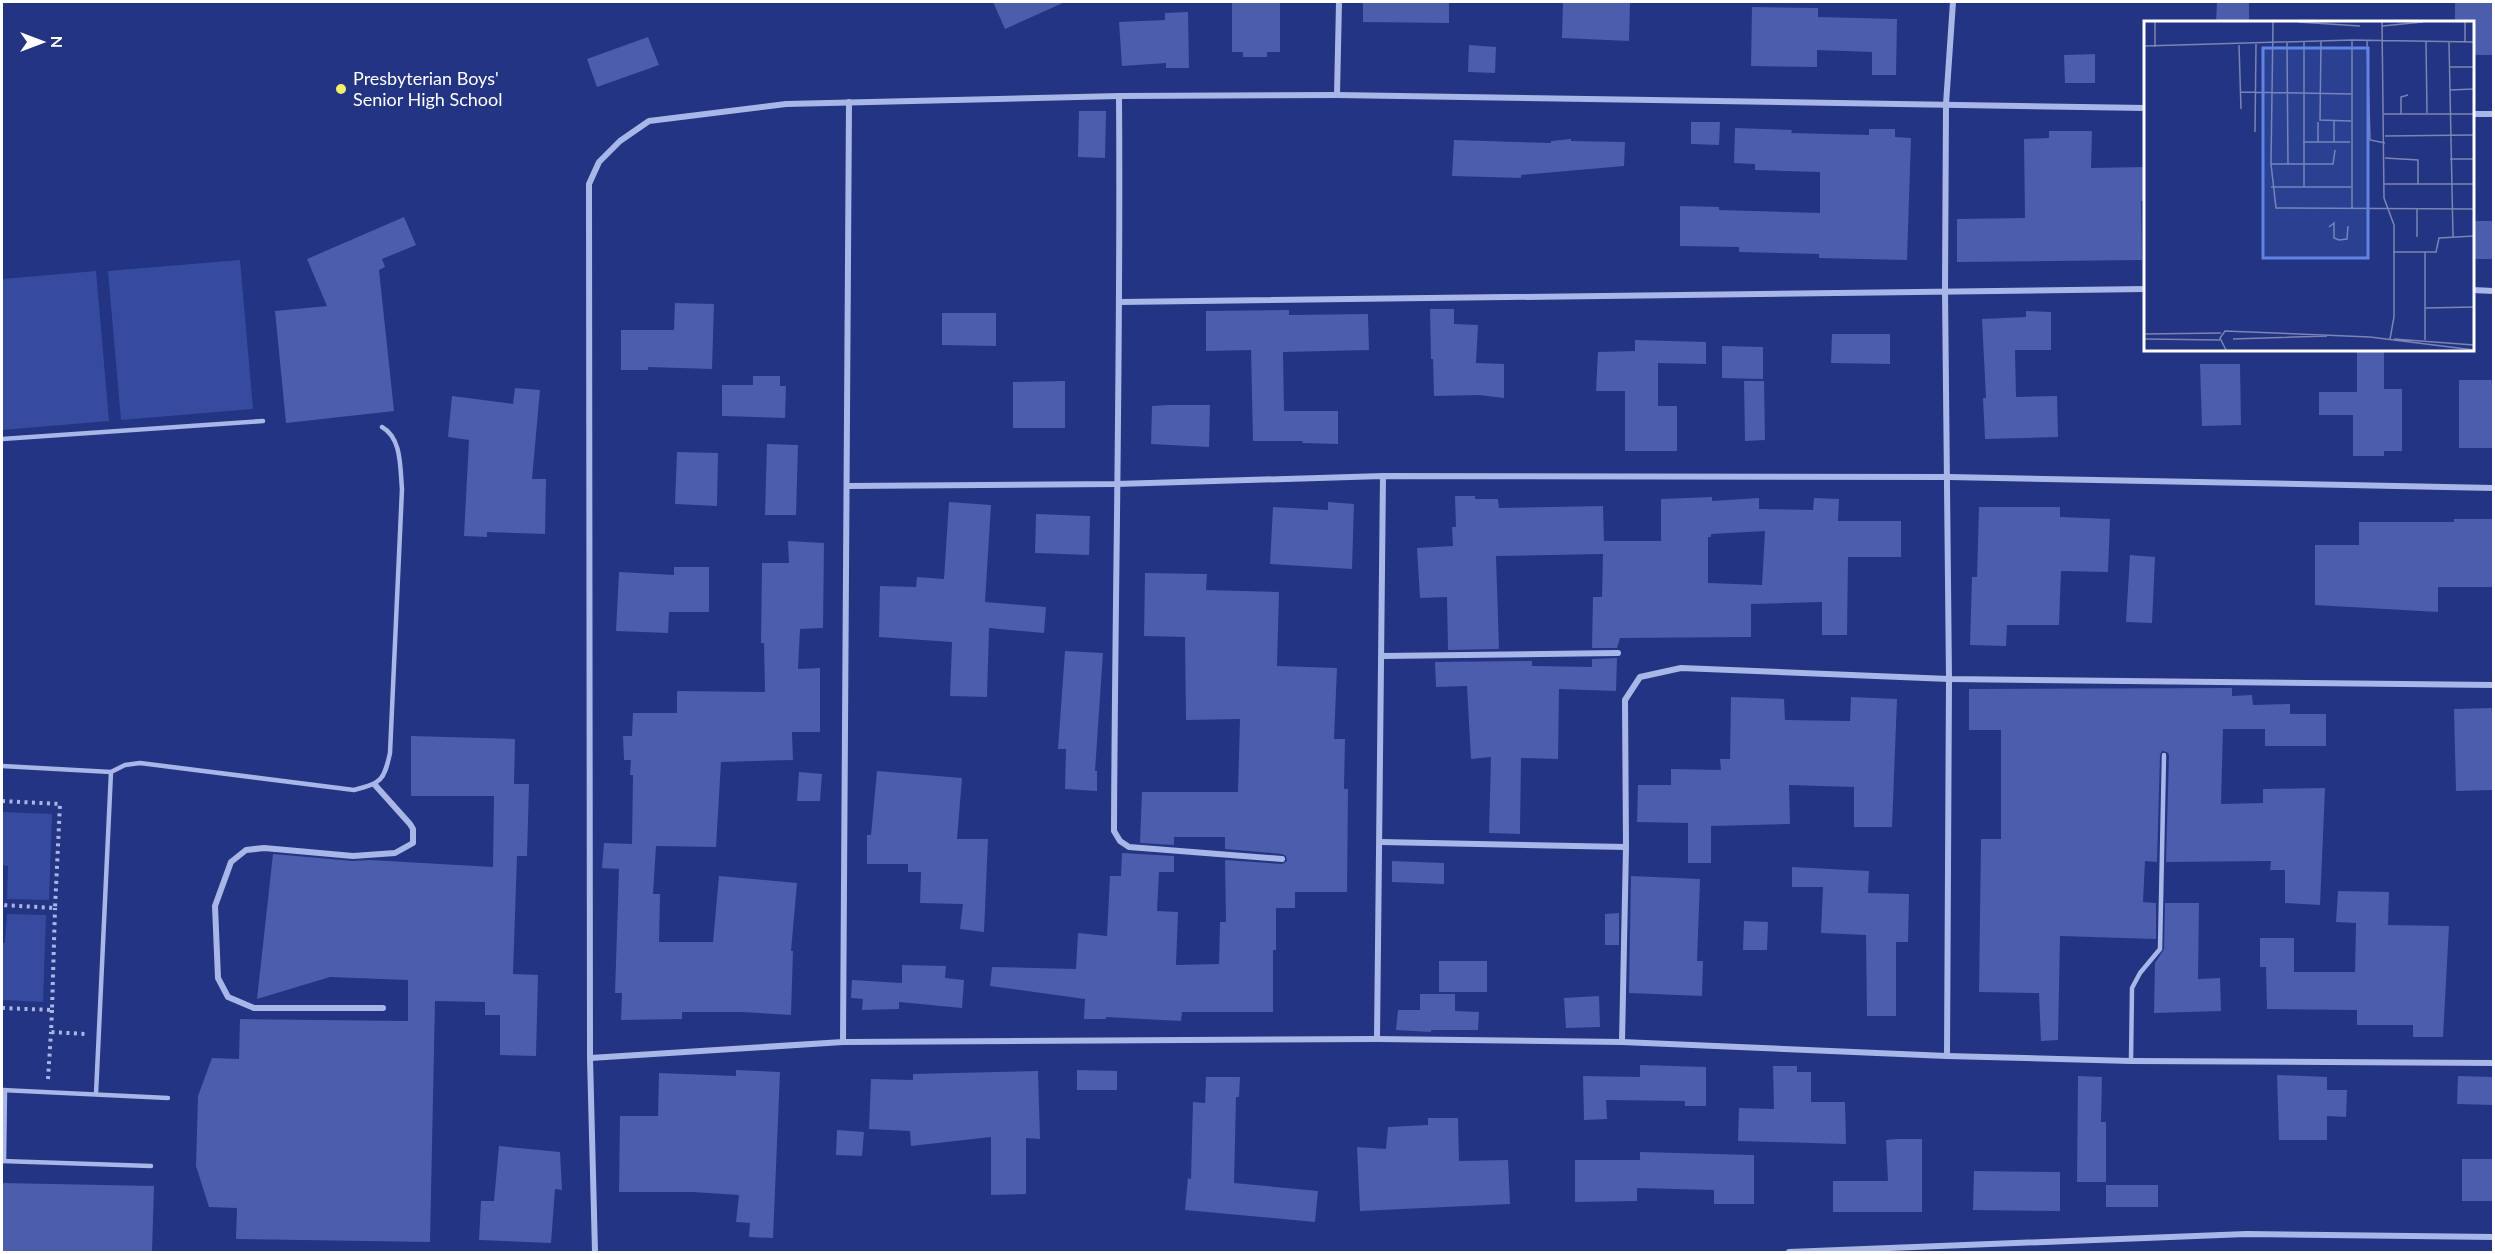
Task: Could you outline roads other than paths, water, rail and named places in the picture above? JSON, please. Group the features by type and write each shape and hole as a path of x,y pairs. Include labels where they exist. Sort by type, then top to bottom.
{"street":[{"path":"1337,95 1339,2"},
{"path":"1947,1056 1949,477 1945,291 1946,104 1953,2"},
{"path":"595,1252 590,1058 589,184 599,162 620,141 649,121 786,104 1119,96 1337,95 2144,108"},
{"path":"1119,96 1120,302 1116,484 1114,831 1120,841 1129,846 1282,859"},
{"path":"843,1042 849,102"},
{"path":"2474,114 2493,114"},
{"path":"1120,302 2144,289"},
{"path":"2474,290 2493,291"},
{"path":"847,486 1116,484 1383,476 1949,477 2493,488"},
{"path":"1377,1039 1381,842 1383,476"},
{"path":"1382,656 1618,653"},
{"path":"1622,1042 1626,846 1625,700 1640,677 1681,668 1949,679 2493,685"},
{"path":"375,785 410,824 413,829 413,843 394,853 353,856 264,848 246,850 231,862 215,906 218,978 228,997 254,1008 383,1008"},
{"path":"1381,842 1626,846"},
{"path":"590,1058 843,1042 1377,1039 1622,1042 1947,1056 2131,1061 2493,1063"},
{"path":"1789,1252 2246,1234 2493,1237"}],"lane":[{"path":"2,439 263,421"},
{"path":"2,766 111,772 125,765 140,763 320,788 354,790 375,785 385,775 390,753 402,489 398,447 391,432 382,427"},
{"path":"2131,1061 2132,988 2140,973 2160,949 2164,755"},
{"path":"96,1094 111,772"},
{"path":"151,1166 3,1161 3,1090 168,1098"}],"place":[{"name":"Presbyterian Boys' Senior High School","path":"341,89"}]}
